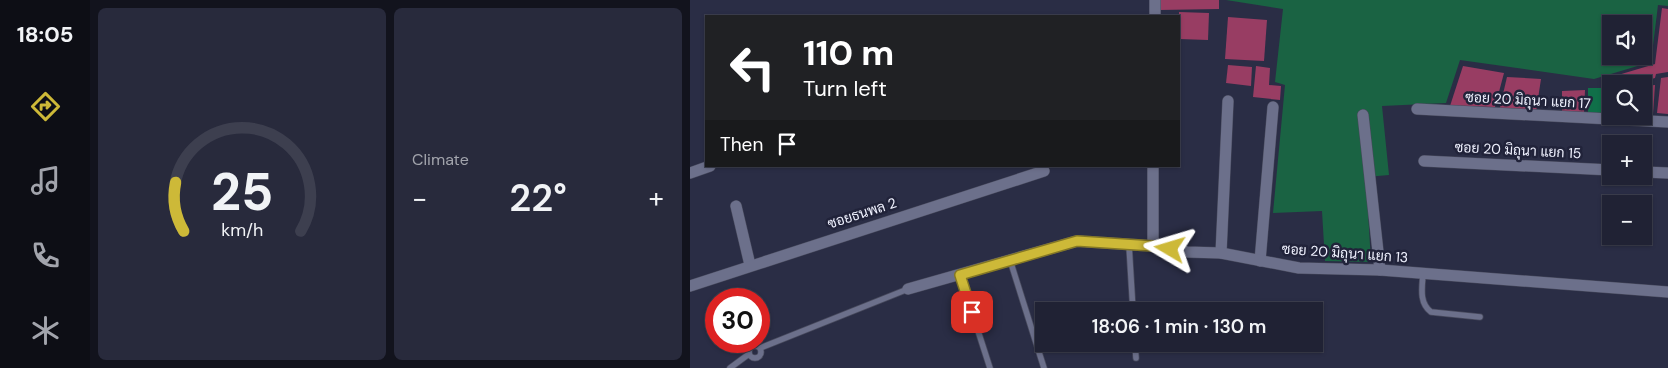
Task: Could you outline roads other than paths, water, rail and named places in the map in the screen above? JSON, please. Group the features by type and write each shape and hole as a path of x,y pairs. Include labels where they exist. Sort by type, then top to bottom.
{"street":[{"path":"1155,0 1155,15"},
{"path":"1221,253 1228,101"},
{"path":"1260,261 1273,107"},
{"name":"ซอย 20 มิถุนา แยก 17","path":"1417,109 1668,122"},
{"path":"1363,116 1380,270"},
{"name":"ซอย 20 มิถุนา แยก 15","path":"1424,161 1602,170"},
{"path":"690,173 707,167"},
{"path":"1153,246 1154,167"},
{"name":"ซอยธนพล 2","path":"690,286 1044,171"},
{"path":"1652,172 1668,173"},
{"path":"736,206 750,265"},
{"name":"ซอย 20 มิถุนา แยก 13","path":"908,289 1077,241 1153,246 1188,252 1221,253 1299,268 1380,270 1668,292"}],"lane":[{"path":"1129,244 1133,302"},
{"path":"1010,260 1044,368"},
{"path":"1423,274 1423,301 1426,308 1431,312 1480,317"},
{"path":"960,275 990,368"},
{"path":"770,344 908,289"},
{"path":"1136,352 1136,358"},
{"path":"732,368 749,354 752,357 758,357 761,353"}]}
